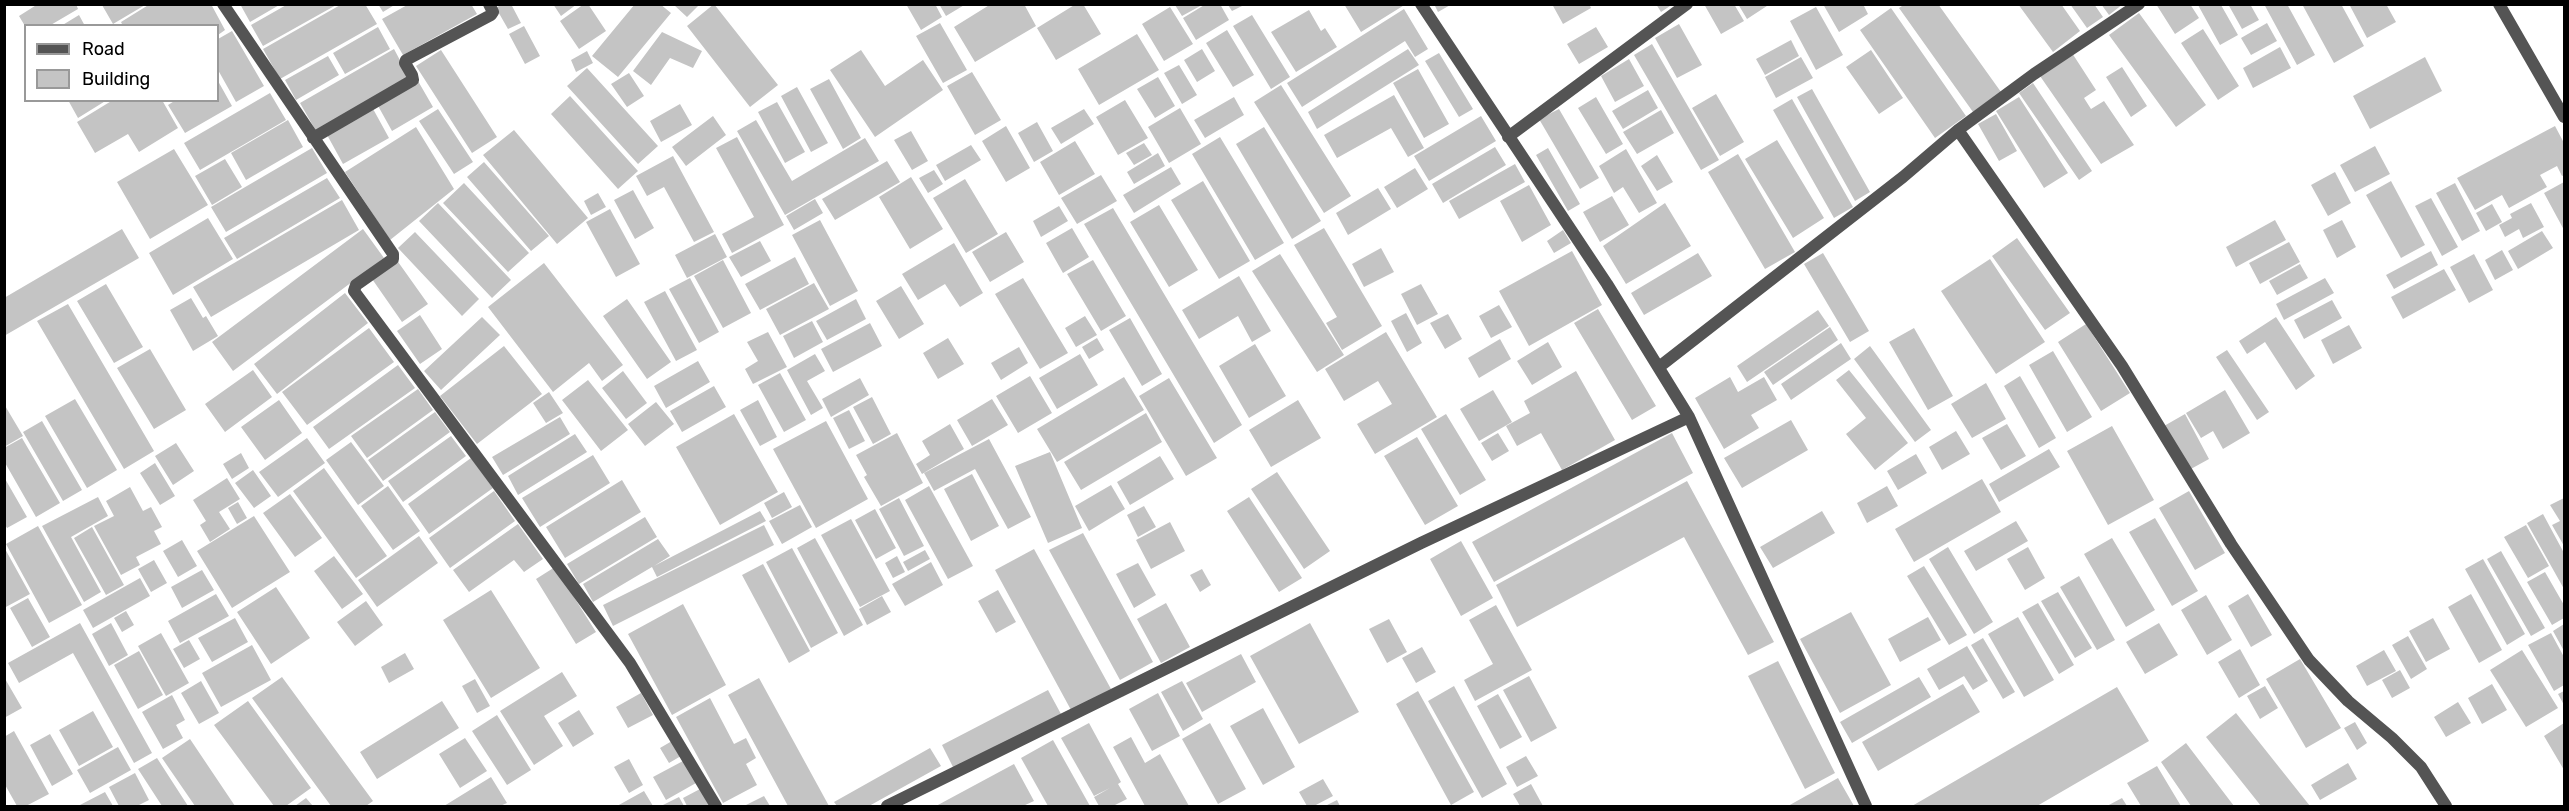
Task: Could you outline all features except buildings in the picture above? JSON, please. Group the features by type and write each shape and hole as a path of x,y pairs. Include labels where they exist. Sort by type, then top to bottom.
{"street":[{"path":"223,4 394,256 354,286 354,291 630,663 716,807"},
{"path":"313,138 412,80 412,75 405,63 406,60 491,15 493,12 489,4"},
{"path":"1421,4 1607,284 1689,417 1866,807"},
{"path":"1508,137 1687,4"},
{"path":"1659,368 1903,177 1958,130 2034,74 2139,4"},
{"path":"2499,4 2565,117"},
{"path":"1958,130 2122,366 2231,544 2309,660 2348,701 2392,738 2421,767 2446,807"},
{"path":"887,807 1421,543 1689,417"}]}
